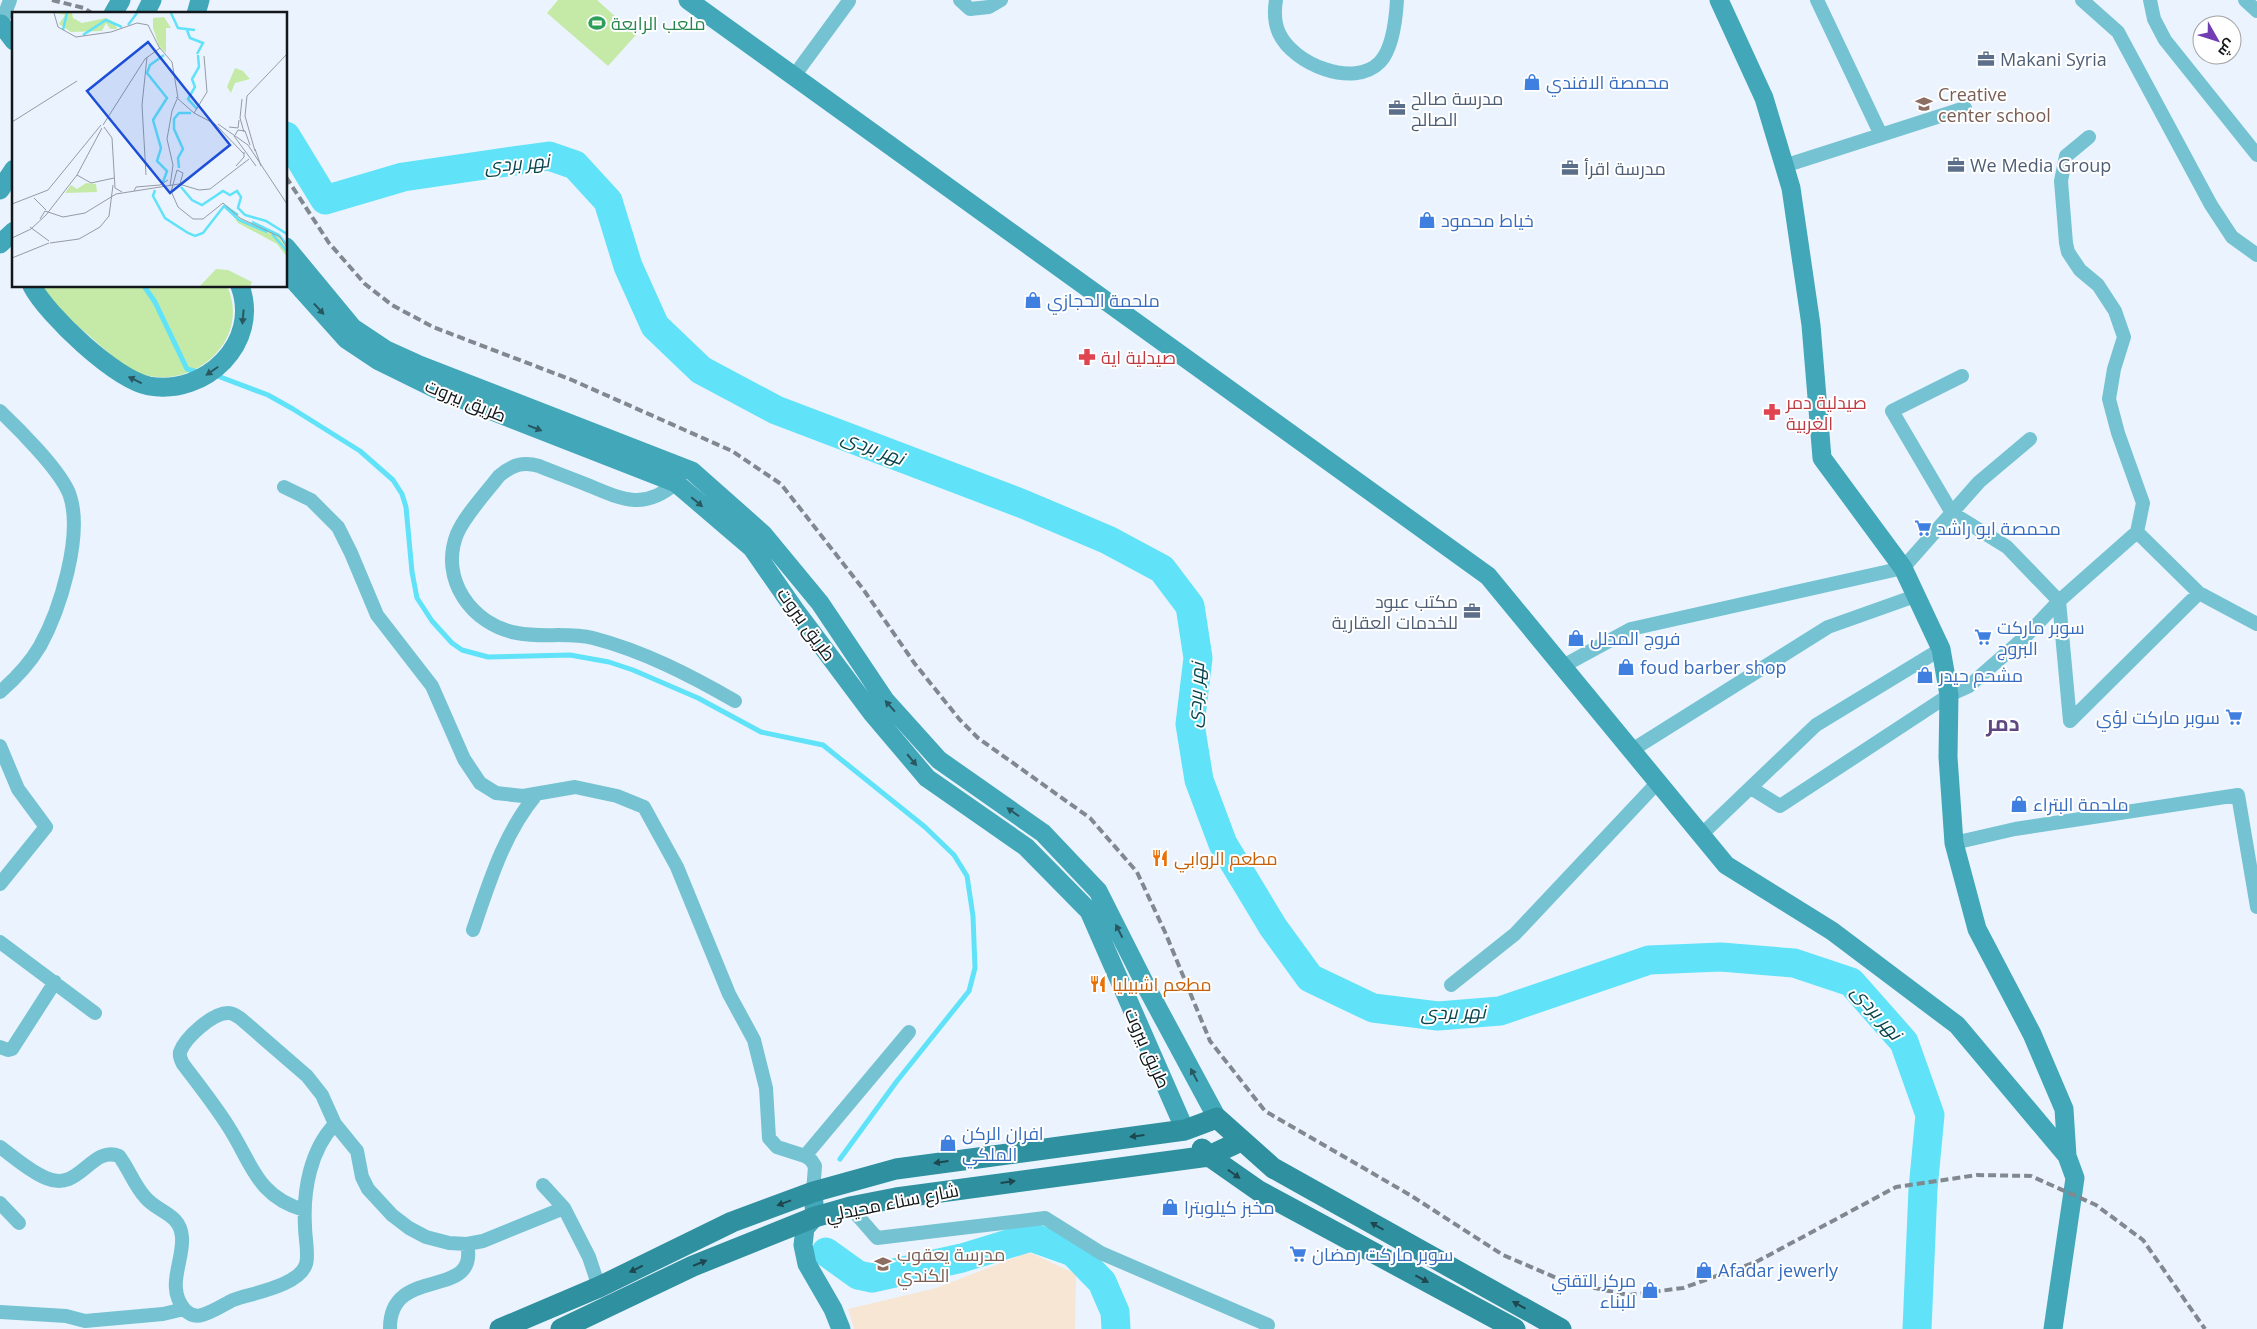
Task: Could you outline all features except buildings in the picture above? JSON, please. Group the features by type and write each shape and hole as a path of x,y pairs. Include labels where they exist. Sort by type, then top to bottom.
{"main road":[{"path":"500,1329 599,1287 732,1222 813,1192 896,1169 1185,1130 1217,1118 1273,1168 1562,1329"},
{"path":"1185,1130 1209,1156 1258,1191 1515,1329"},
{"name":"شارع سناء محيدلي","path":"561,1329 694,1266 815,1217 850,1207 896,1198 1209,1156 1241,1141"}],"street":[{"path":"10,0 5,26 12,38"},
{"path":"114,12 121,0"},
{"path":"146,12 152,0"},
{"path":"688,0 1488,576 1726,865 1832,931 1957,1025 2067,1156"},
{"path":"794,76 849,0"},
{"path":"960,0 970,9 989,7 1001,0"},
{"path":"1276,0 1274,14 1280,35 1299,56 1326,71 1359,74 1380,62 1394,32 1397,0"},
{"path":"1719,0 1764,98 1790,188 1811,325 1822,458 1904,568 1918,595 1941,649 1949,695 1948,757 1954,843 1977,929 2032,1034 2064,1109 2067,1156 2075,1178 2053,1329"},
{"path":"1817,0 1881,135"},
{"path":"2082,0 2118,32 2211,205 2232,237 2257,255"},
{"path":"2150,0 2154,19 2165,40 2257,156"},
{"path":"2245,0 2257,11"},
{"path":"1784,166 1965,108"},
{"path":"1751,788 1780,806 1949,695 1969,686 2026,636 2059,601 2137,532 2143,504 2118,433 2109,399 2114,369 2124,337 2116,312 2098,285 2080,270 2068,252 2066,243 2061,181 2066,156 2089,137"},
{"path":"0,190 12,172"},
{"path":"0,244 12,233"},
{"path":"288,249 353,328 386,350 416,364 692,471 763,534 820,603 885,700 939,760 1043,833 1098,890 1148,990 1217,1118"},
{"name":"طريق بيروت","path":"288,274 346,339 379,361 436,389 676,483 752,548 795,610 872,713 927,778 1026,847 1089,911 1185,1130"},
{"path":"33,288 38,298 66,328 113,368 147,386 168,388 182,386 199,380 216,370 227,359 241,333 244,314 240,288"},
{"path":"1962,376 1892,411 1952,513 2007,547 2059,601 2070,721 2199,593"},
{"path":"0,411 34,445 63,482 70,494 74,528 72,553 50,626 39,648 24,668 0,692"},
{"path":"1562,666 1631,629 1904,568 1980,482 2030,439"},
{"path":"676,483 654,498 638,501 628,500 539,466 529,463 518,464 499,476 458,532 452,548 451,565 454,581 461,596 472,610 488,622 502,629 536,635 581,636 634,651 706,684 735,701"},
{"path":"284,487 311,500 338,528 351,553 377,615 432,686 452,735 472,773 489,790 496,793 523,796 575,787 617,796 644,807 677,867 729,994 754,1040 766,1088 769,1138 777,1147 805,1156 811,1160 814,1166 813,1192 815,1217 805,1228 804,1245 807,1264 833,1309 841,1329"},
{"path":"2137,532 2199,593 2257,624"},
{"path":"1632,750 1828,627 1918,595"},
{"path":"1701,835 1816,725 1941,649"},
{"path":"0,746 18,789 46,827 0,884"},
{"path":"1451,985 1515,934 1658,782"},
{"path":"1954,843 2015,829 2238,794 2257,907"},
{"path":"472,930 510,833 522,811 536,795"},
{"path":"0,942 95,1013"},
{"path":"0,1047 8,1050 12,1049 55,982"},
{"path":"304,1210 289,1206 274,1197 265,1187 249,1165 241,1146 226,1123 183,1064 180,1051 199,1028 211,1018 229,1013 240,1018 307,1076 322,1095 335,1124 357,1151 362,1176 368,1189 392,1215 426,1237 449,1243 468,1244 483,1241 564,1208"},
{"path":"805,1156 909,1032"},
{"path":"0,1147 46,1178 57,1180 76,1176 104,1154 112,1153 119,1156 144,1197 152,1205 172,1215 181,1229 182,1246 175,1276 178,1293 184,1309 192,1315 201,1315 233,1300 273,1288 302,1272 306,1263 304,1210 318,1145 335,1124"},
{"path":"543,1185 564,1208 589,1257 599,1287"},
{"path":"0,1204 19,1223"},
{"path":"850,1207 877,1238 1045,1218 1101,1253 1268,1325"},
{"path":"390,1329 390,1316 394,1306 401,1297 411,1291 449,1279 467,1265 470,1256 468,1244"},
{"path":"0,1312 66,1316 85,1321 164,1314 184,1309"}],"shaded area":[{"path":"1029,1252 1076,1274 1075,1329 854,1329 848,1309 936,1288"}],"green space":[{"path":"558,0 597,0 636,35 608,66 547,13"},
{"path":"43,288 228,288 233,306 231,325 224,342 213,357 198,368 180,375 161,377 133,371 55,306"}],"waterway":[{"name":"نهر بردى","path":"288,139 325,200 403,177 549,156 575,165 608,201 628,266 655,326 701,370 776,410 1023,504 1108,540 1162,569 1190,606 1198,658 1190,724 1199,780 1223,844 1273,927 1310,978 1373,1008 1438,1016 1500,1011 1649,960 1721,957 1794,963 1851,982 1904,1042 1930,1115 1923,1189 1917,1329"},
{"path":"145,288 155,302 187,369 197,372"},
{"path":"215,375 268,395 293,409 360,451 393,480 402,494 406,507 412,572 417,598 432,621 452,643 462,650 488,657 570,655 609,662 633,670 698,698 761,732 823,745 925,827 954,855 967,876 973,916 975,968 969,991 897,1081 840,1159"},
{"path":"826,1252 858,1275 872,1278 962,1258 1031,1237 1073,1252 1102,1282 1115,1312 1116,1329"}],"railway":[{"path":"52,0 84,8 90,12"},
{"path":"288,180 329,243 365,284 392,305 433,327 572,380 732,451 781,484 863,589 915,664 960,720 978,738 1090,818 1137,872 1165,932 1210,1041 1265,1111 1410,1195 1503,1255 1566,1282 1628,1295 1683,1288 1756,1262 1896,1187 1977,1175 2031,1176 2096,1205 2143,1240 2205,1329"}],"place":[{"name":"ملعب الرابعة","path":"597,23"},
{"name":"Makani Syria","path":"1986,59"},
{"name":"محمصة الافندي","path":"1532,82"},
{"name":"Creative center school","path":"1924,104"},
{"name":"مدرسة صالح الصالح","path":"1397,108"},
{"name":"We Media Group","path":"1956,165"},
{"name":"مدرسة اقرأ","path":"1570,168"},
{"name":"خياط محمود","path":"1427,220"},
{"name":"ملحمة الحجازي","path":"1033,300"},
{"name":"صيدلية اية","path":"1087,357"},
{"name":"صيدلية دمر الغربية","path":"1772,412"},
{"name":"محمصة ابو راشد","path":"1923,528"},
{"name":"مكتب عبود للخدمات العقارية","path":"1472,611"},
{"name":"سوبر ماركت البروج","path":"1983,637"},
{"name":"فروج المدلل","path":"1576,638"},
{"name":"foud barber shop","path":"1626,667"},
{"name":"مشحم حيدر","path":"1925,675"},
{"name":"سوبر ماركت لؤي","path":"2234,717"},
{"name":"ملحمة البتراء","path":"2019,804"},
{"name":"مطعم الروابي","path":"1160,858"},
{"name":"مطعم اشبيليا","path":"1098,984"},
{"name":"افران الركن الملكي","path":"948,1143"},
{"name":"مخبز كيلوبترا","path":"1170,1207"},
{"name":"سوبر ماركت رمضان","path":"1298,1254"},
{"name":"مدرسة يعقوب الكندي","path":"883,1264"},
{"name":"Afadar jewerly","path":"1704,1270"},
{"name":"مركز التقني للبناء","path":"1650,1290"}],"district":[{"name":"دمر","path":"2003,722"}]}
